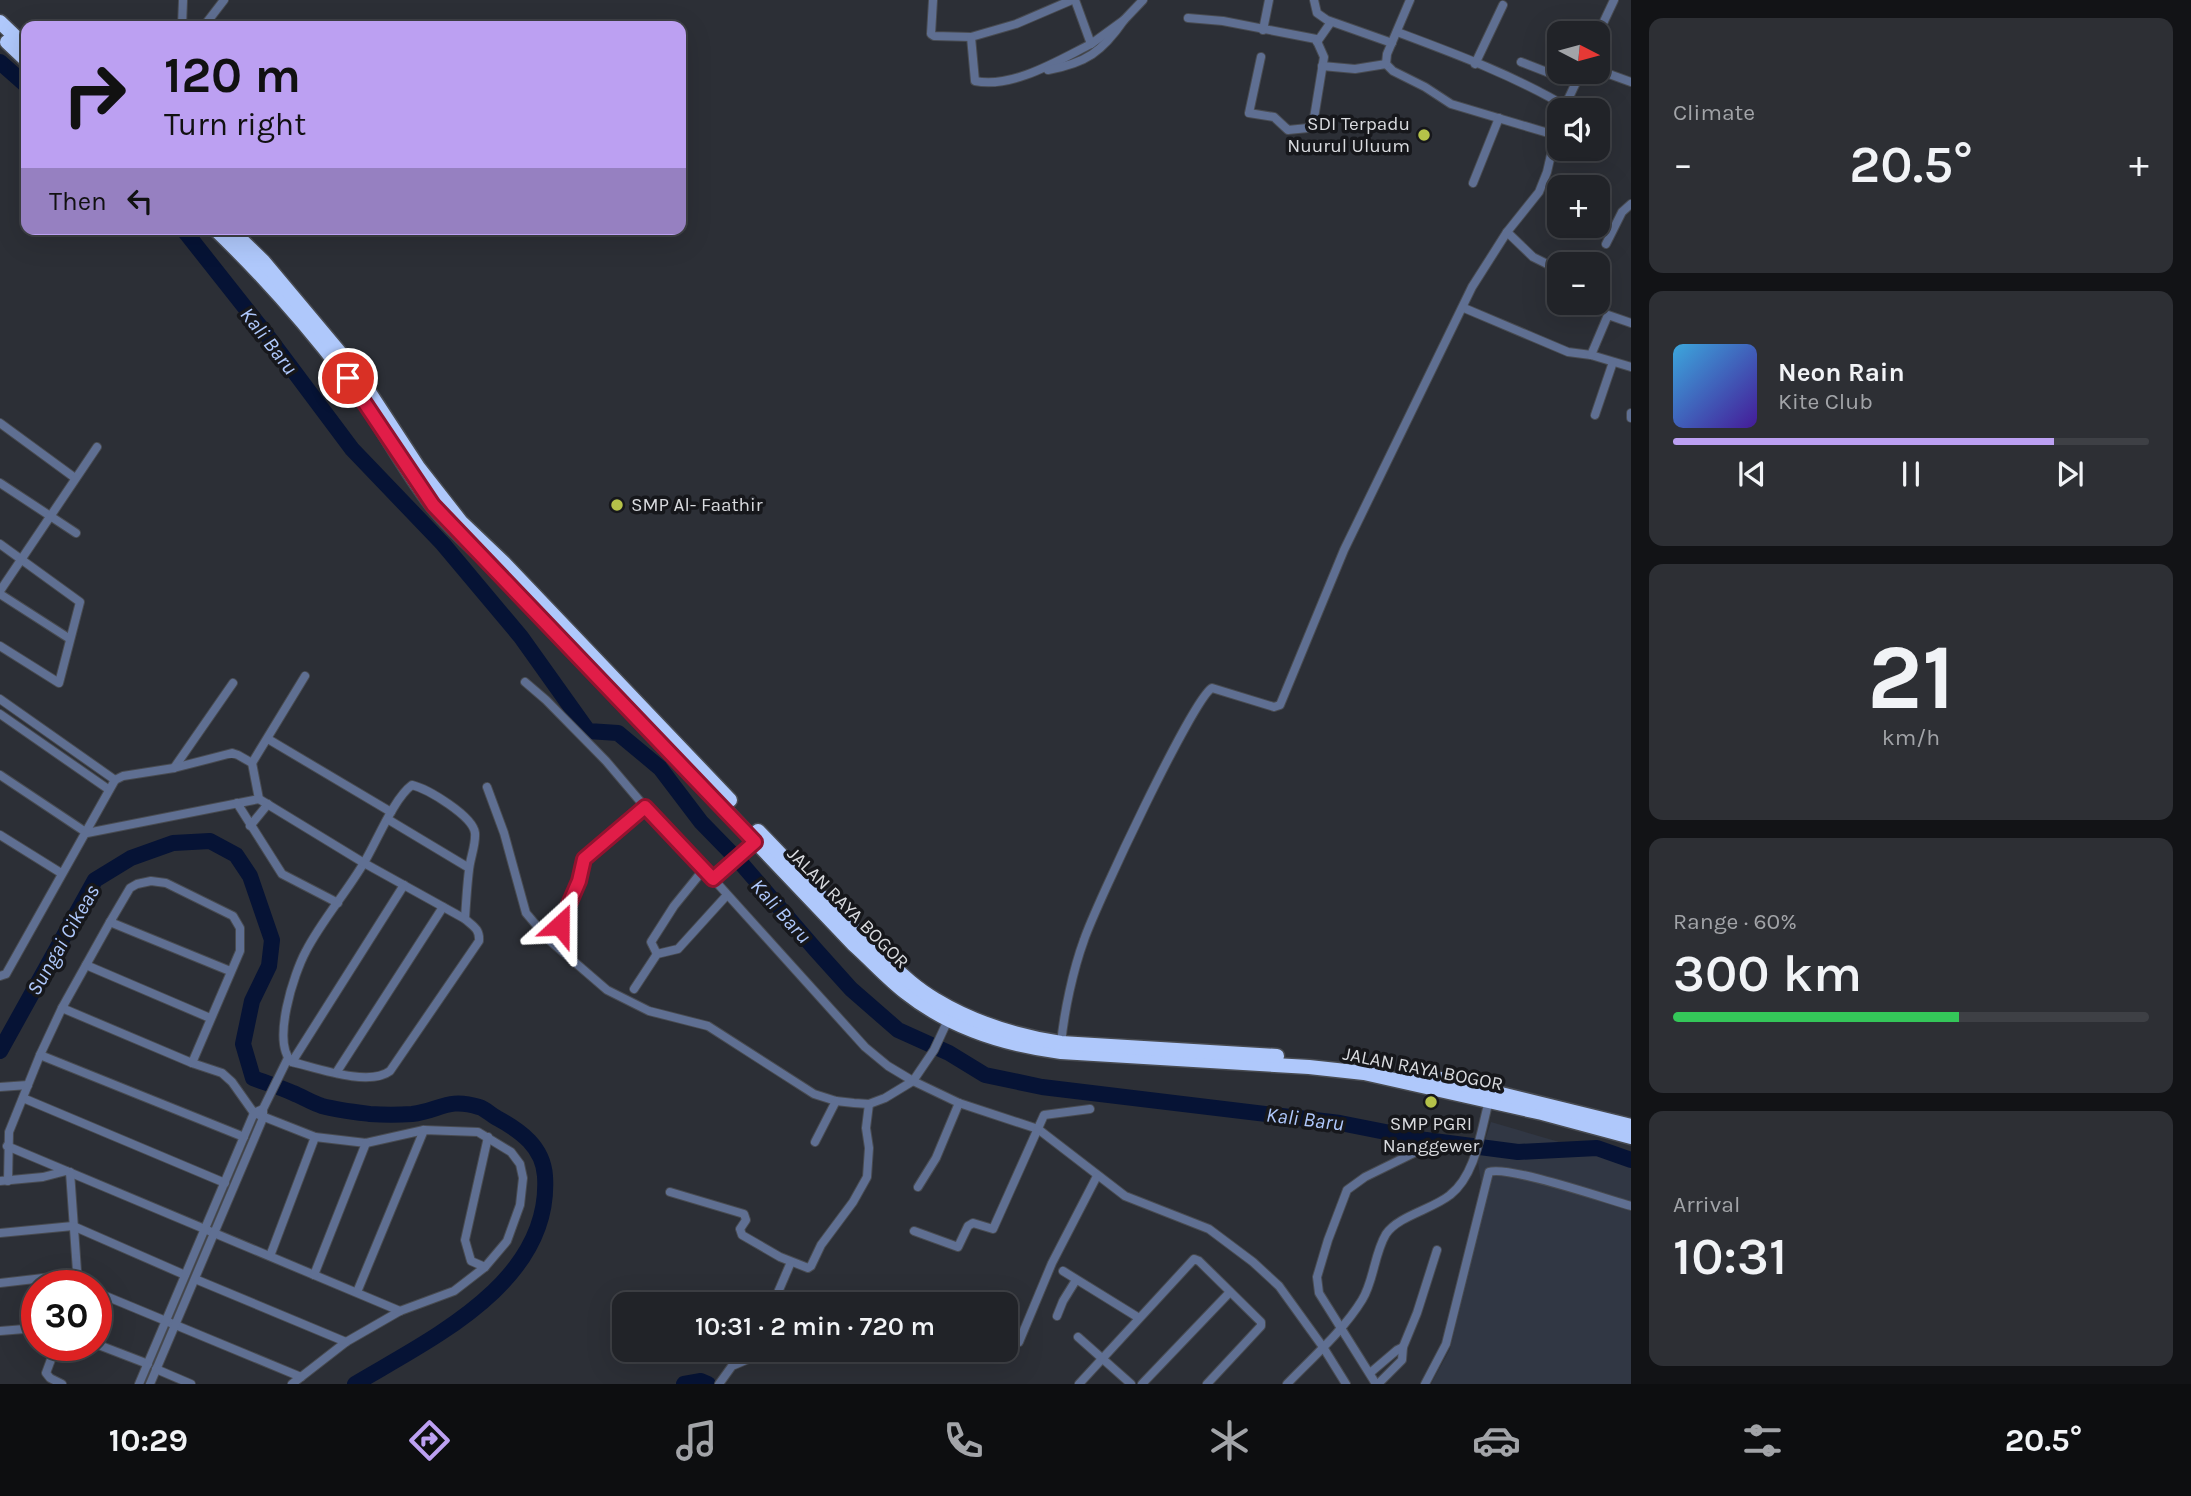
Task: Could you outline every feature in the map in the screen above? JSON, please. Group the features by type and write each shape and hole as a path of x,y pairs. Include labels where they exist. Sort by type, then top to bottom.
{"highway":[{"path":"0,22 21,42"},
{"path":"0,36 21,55"},
{"name":"JALAN RAYA BOGOR","path":"221,235 264,277 348,378 433,505 807,898 905,992 948,1020 1030,1048 1061,1047 1310,1058 1366,1063 1489,1102 1631,1137"},
{"name":"JALAN RAYA BOGOR","path":"236,235 263,261 356,372 418,467 461,522 860,937 910,983 958,1013 1061,1047"},
{"name":"JALAN RAYA BOGOR","path":"1489,1102 1631,1126"}],"street":[{"path":"182,21 183,0"},
{"path":"208,21 224,0"},
{"path":"933,0 931,34 971,37 1017,24 1074,0 1091,44"},
{"path":"971,37 975,81 998,82 1087,59 1110,40 1143,0"},
{"path":"1263,30 1269,0"},
{"path":"1386,64 1410,0"},
{"path":"1604,21 1614,0"},
{"path":"1312,1 1317,13 1331,22 1392,43"},
{"path":"1475,64 1503,5"},
{"path":"1188,18 1223,21 1315,39 1324,57 1308,128 1288,130 1273,117 1249,113 1261,57"},
{"path":"1038,71 1091,44 1124,20"},
{"path":"1317,42 1331,22"},
{"path":"1397,32 1534,89 1548,98"},
{"path":"1521,62 1547,72"},
{"path":"1322,65 1355,69 1386,64"},
{"path":"1386,64 1392,71 1451,104 1547,133"},
{"path":"1610,74 1631,82"},
{"path":"1473,183 1499,118"},
{"path":"1061,1047 1082,943 1147,802 1196,708 1208,689 1212,688 1274,707 1280,705 1344,550 1472,287 1507,232 1539,192 1549,161"},
{"path":"1606,244 1622,212 1631,204"},
{"path":"1507,232 1533,257 1547,264"},
{"path":"1464,308 1568,352 1591,355 1631,368"},
{"path":"1591,355 1608,315 1630,319"},
{"path":"1595,415 1613,362"},
{"path":"0,423 75,478"},
{"path":"70,639 0,593 97,447"},
{"path":"0,483 76,533"},
{"path":"0,544 79,600 58,683 0,646"},
{"path":"259,799 252,764 305,676"},
{"path":"525,682 606,761 864,1047 913,1081 959,1103 1038,1129 1097,1176 1138,1202 1209,1229 1253,1262 1279,1286 1323,1346 1346,1384"},
{"path":"174,768 233,683"},
{"path":"0,699 115,780"},
{"path":"0,714 108,789"},
{"path":"268,739 469,868"},
{"path":"0,976 6,974 115,780 123,776 174,768 232,754 252,764"},
{"path":"0,775 87,833 259,799 364,863 465,919 476,928 480,934 479,941 390,1071 383,1077 336,1073 290,1060"},
{"path":"290,1060 283,1029 293,984 305,951 364,863 406,789 412,785 451,806 471,823 475,832 465,919"},
{"path":"487,787 504,833 523,906 535,926 607,990 649,1010 708,1026 814,1094 836,1101 869,1104 913,1081 934,1050 948,1020"},
{"path":"237,803 282,874 338,903"},
{"path":"250,826 268,804"},
{"path":"550,940 569,906 584,859 645,807"},
{"path":"0,835 61,873"},
{"path":"713,879 755,842"},
{"path":"657,954 651,942 704,869"},
{"path":"68,1172 4,1181 7,1146 5,1132 23,1098 62,1008 130,888 136,884 152,881 166,883 233,916 240,928 240,951 192,1063"},
{"path":"150,1384 152,1367 166,1321 244,1137 260,1113 282,1067 290,1060 404,885"},
{"path":"634,989 657,954 678,948 727,895"},
{"path":"336,1073 443,907"},
{"path":"110,922 230,971"},
{"path":"86,965 210,1018"},
{"path":"62,1008 228,1077 260,1113 315,1137 366,1143 424,1130 478,1132 511,1152 520,1164 522,1194 507,1241 485,1267 454,1291 400,1311 346,1342 292,1384"},
{"path":"40,1055 244,1137"},
{"path":"0,1087 28,1085"},
{"path":"23,1098 225,1183"},
{"path":"815,1143 836,1101"},
{"path":"1287,1384 1342,1326 1363,1298 1386,1235 1394,1226 1451,1195 1470,1167 1489,1102"},
{"path":"918,1187 936,1158 959,1103"},
{"path":"670,1192 744,1214 746,1220 740,1229 742,1235 791,1262 808,1268 867,1177 869,1148 866,1128 869,1104"},
{"path":"914,1231 958,1247 968,1226 973,1223 993,1229 1045,1114 1067,1114 1090,1109"},
{"path":"139,1384 152,1367 175,1325 214,1234 260,1113"},
{"path":"357,1292 424,1130"},
{"path":"270,1256 315,1137"},
{"path":"485,1267 471,1261 466,1250 466,1240 488,1137"},
{"path":"314,1275 366,1143"},
{"path":"7,1146 400,1311"},
{"path":"1418,1151 1364,1177 1346,1190 1317,1277 1319,1293 1377,1384 1400,1364 1404,1354 1403,1347 1437,1250"},
{"path":"1425,1384 1446,1344 1489,1172 1495,1170 1516,1174 1631,1206"},
{"path":"68,1172 78,1270"},
{"path":"1019,1342 1052,1263 1097,1176"},
{"path":"0,1233 73,1226 186,1275"},
{"path":"1079,1384 1194,1259 1259,1318 1261,1326 1207,1384"},
{"path":"778,1292 791,1262"},
{"path":"1063,1271 1139,1318"},
{"path":"195,1279 346,1342"},
{"path":"1057,1316 1076,1280"},
{"path":"0,1283 21,1281"},
{"path":"1142,1384 1230,1292"},
{"path":"112,1299 301,1377"},
{"path":"0,1331 21,1329"},
{"path":"1078,1337 1131,1384"},
{"path":"1370,1373 1403,1347"},
{"path":"112,1351 191,1384"},
{"path":"50,1361 46,1373 62,1384"},
{"path":"719,1384 732,1366 741,1362"}],"shaded area":[{"path":"1491,1122 1631,1163 1631,1384 1431,1384 1450,1349 1481,1220 1482,1190 1478,1162"}],"waterway":[{"name":"Kali Baru","path":"0,62 21,81"},
{"name":"Kali Baru","path":"188,235 352,449 443,544 521,637 588,731 618,733 660,768 701,822 740,862 851,989 898,1030 949,1053 985,1075 1042,1087 1340,1123 1426,1140 1518,1152 1597,1148 1631,1160"},
{"name":"Sungai Cikeas","path":"0,1051 95,880 131,858 173,843 210,841 236,855 250,876 272,940 269,966 252,1001 243,1044 253,1078 322,1106 340,1110 380,1115 412,1114 459,1103 479,1107 522,1134 535,1148 543,1166 545,1176 542,1213 529,1247 508,1276 451,1326 355,1384"},
{"name":"Sungai Cikeas","path":"684,1384 701,1381 708,1384"}],"place":[{"name":"SDI Terpadu Nuurul Uluum","path":"1424,135"},
{"name":"SMP Al- Faathir","path":"617,505"},
{"name":"SMP PGRI Nanggewer","path":"1431,1102"}],"route":[{"path":"348,378 410,474 456,532 500,573 755,842 713,879 645,807 584,859 579,881 560,925"}]}
